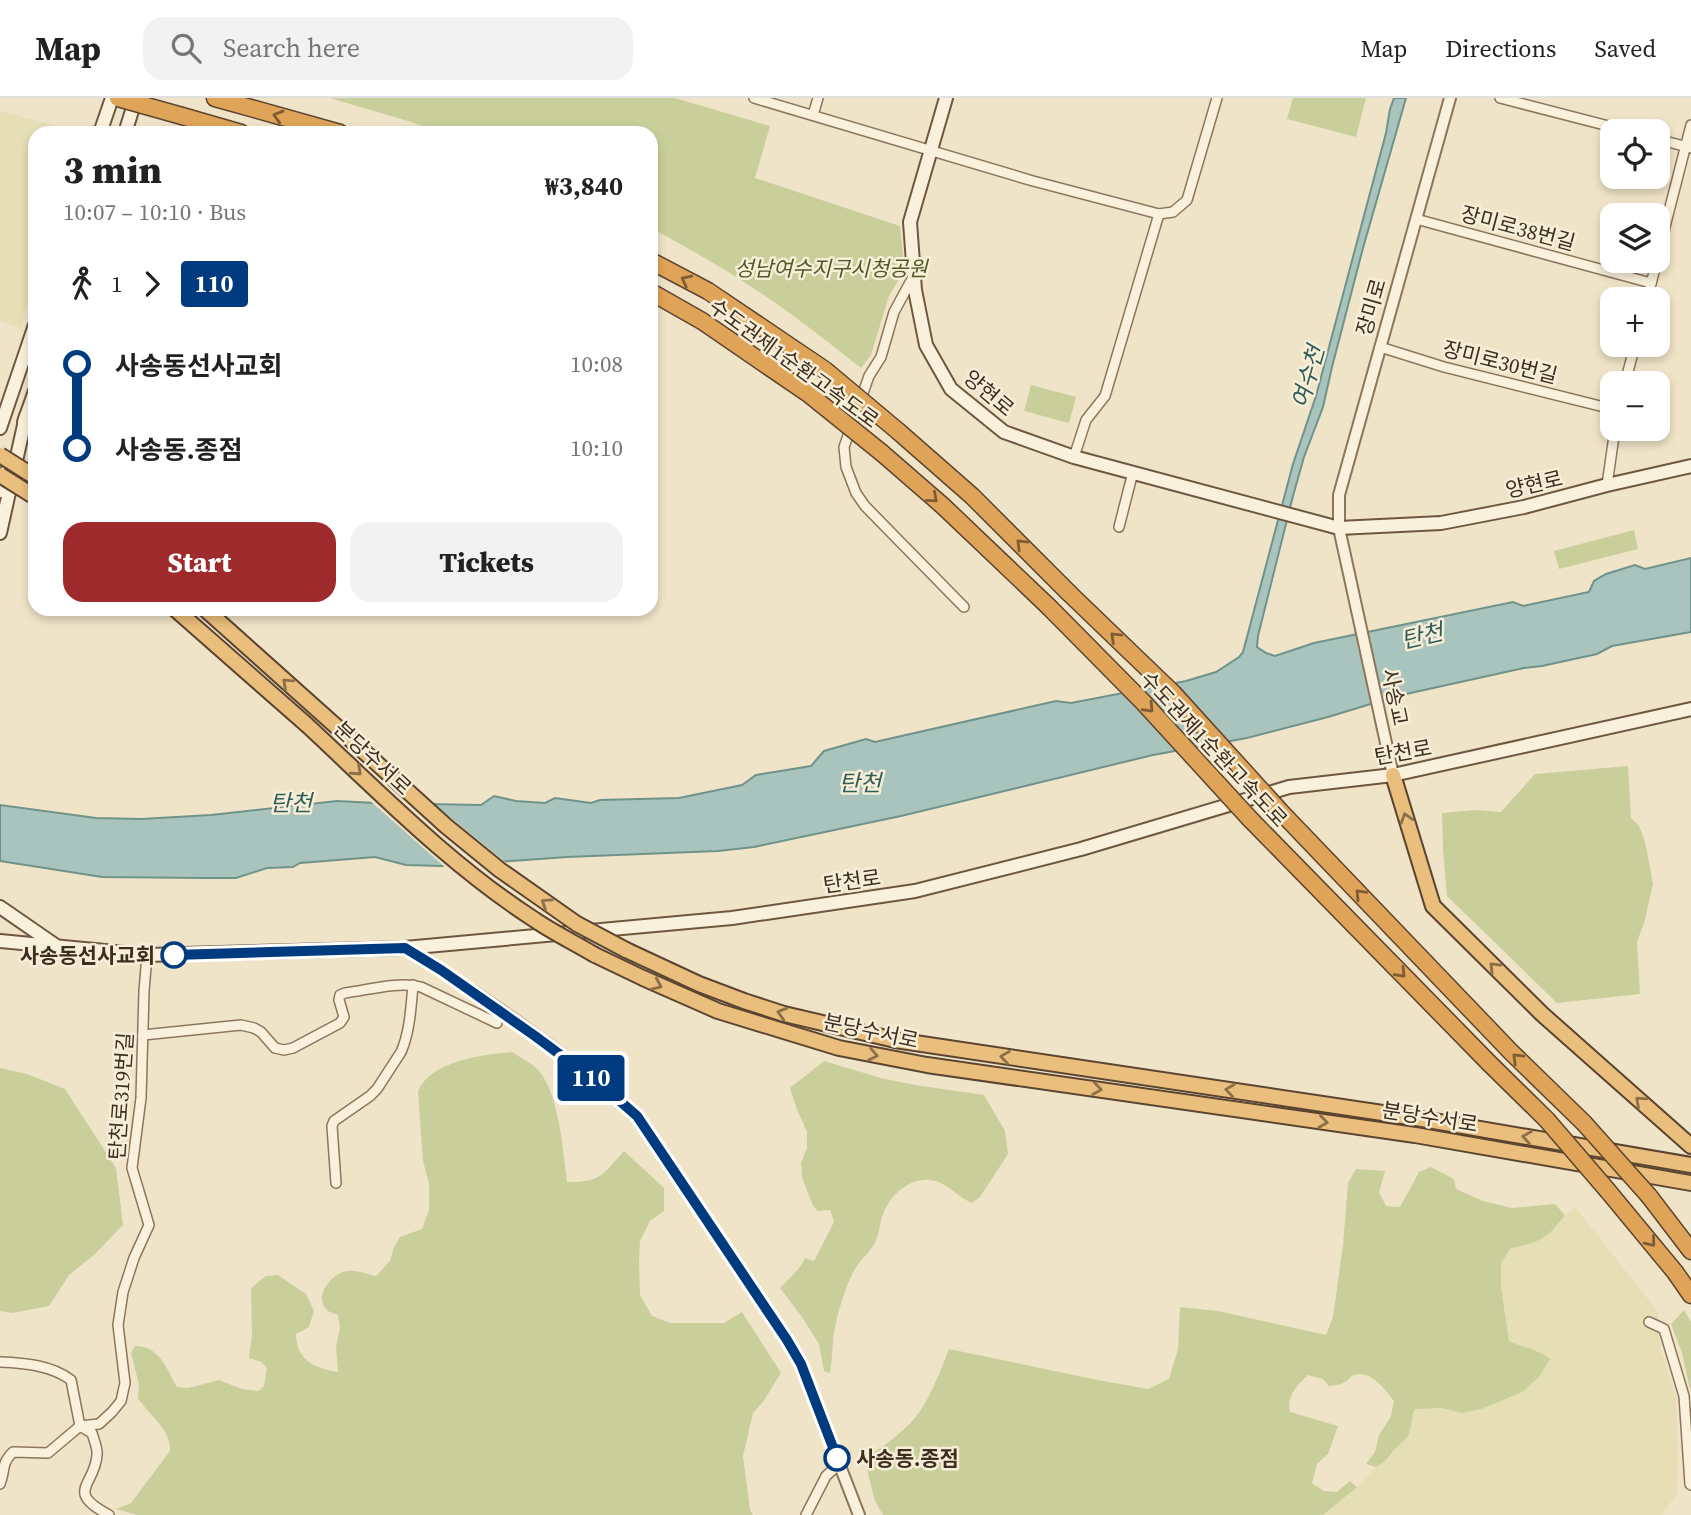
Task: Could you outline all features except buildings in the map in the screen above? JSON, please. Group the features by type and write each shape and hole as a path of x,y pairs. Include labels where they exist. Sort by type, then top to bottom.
{"highway":[{"path":"118,98 217,126"},
{"path":"215,98 315,126"},
{"name":"수도권제1순환고속도로","path":"658,265 708,291 825,370 972,496 1173,693 1280,811 1511,1052 1584,1123 1648,1196 1691,1251"},
{"name":"수도권제1순환고속도로","path":"658,296 702,321 810,395 943,506 1049,607 1143,702 1250,819 1548,1120 1675,1272 1691,1295"},
{"path":"0,455 28,473"},
{"path":"0,475 28,493"},
{"name":"분당수서로","path":"183,616 467,870 535,920 595,955 718,1011 839,1048 928,1065 1415,1135 1691,1183"},
{"name":"분당수서로","path":"213,616 446,826 500,870 577,924 626,950 699,984 758,1006 895,1040 1416,1118 1691,1165"},
{"path":"1393,775 1433,906 1542,1014 1691,1146"}],"main road":[{"path":"102,126 112,98"},
{"path":"127,126 136,98"},
{"name":"양현로","path":"946,98 910,222 915,290 926,345 951,389 1003,432 1074,457 1339,528 1441,523 1524,507 1691,466"},
{"path":"0,426 28,346"},
{"path":"0,492 28,410"},
{"path":"0,533 26,416"},
{"name":"탄천로","path":"0,941 147,955 405,948 732,918 915,891 1081,849 1289,787 1393,775 1691,709"},
{"path":"0,907 59,947"}],"street":[{"path":"754,98 1079,194 1159,214 1172,212 1187,200 1217,98"},
{"path":"813,115 818,98"},
{"name":"장미로","path":"1347,569 1339,528 1339,495 1450,98"},
{"path":"1500,98 1600,124"},
{"path":"1670,213 1688,147 1691,125"},
{"path":"1670,142 1688,147"},
{"path":"1074,457 1086,420 1105,396 1159,214"},
{"name":"장미로38번길","path":"1416,219 1651,283"},
{"path":"1650,287 1654,273"},
{"path":"914,275 894,312 881,357 869,376 860,400 844,447 846,467 865,506 964,607"},
{"name":"장미로30번길","path":"1380,347 1444,367 1600,406"},
{"path":"1607,485 1613,441"},
{"path":"1119,527 1133,472"},
{"name":"사송교","path":"1347,569 1393,775"},
{"path":"405,948 452,977 535,1036 605,1088 637,1116 801,1364 859,1515"},
{"name":"탄천로319번길","path":"0,1484 2,1467 13,1452 48,1453 80,1426 99,1424 121,1401 125,1383 118,1325 123,1292 149,1225 132,1168 141,1098 147,955"},
{"path":"143,1035 241,1025 261,1032 275,1048 284,1050 293,1048 340,1023 344,1017 340,995 413,985 496,1023"},
{"path":"336,1184 332,1126 338,1117 377,1088 401,1052 411,1010 413,985"},
{"path":"1649,1322 1664,1329 1684,1396 1691,1485"},
{"path":"0,1362 37,1366 63,1374 71,1380 80,1426 92,1433 98,1454 85,1490 87,1498 93,1506 108,1515"},
{"path":"806,1515 826,1476 839,1464"}],"shaded area":[{"path":"0,111 56,126 28,126 28,304 20,328 0,321"},
{"path":"1576,1208 1658,1312 1660,1347 1676,1397 1678,1460 1677,1493 1662,1515 1323,1515 1376,1467 1387,1461 1409,1434 1415,1409 1442,1408 1462,1413 1481,1409 1500,1400 1541,1352 1509,1341 1501,1287 1501,1262 1511,1248 1528,1245 1556,1228 1565,1215"}],"green space":[{"name":"성남여수지구시청공원","path":"330,98 675,98 770,126 755,178 900,226 904,264 901,276 889,296 871,355 861,368 767,297 658,232 658,126 422,126"},
{"path":"1293,98 1366,98 1356,137 1287,119"},
{"path":"1031,385 1076,397 1069,423 1024,411"},
{"path":"1634,530 1638,549 1559,569 1554,551"},
{"path":"1628,766 1631,818 1639,826 1645,841 1653,884 1637,942 1640,994 1557,1003 1447,896 1442,813 1476,810 1501,812 1535,774"},
{"path":"512,1052 535,1067 550,1089 555,1104 567,1182 595,1179 624,1151 664,1188 664,1211 650,1221 640,1241 640,1295 652,1316 671,1323 724,1323 742,1312 781,1373 753,1413 743,1456 750,1510 753,1515 137,1515 116,1509 131,1503 170,1451 169,1439 164,1430 138,1399 139,1385 131,1353 135,1346 144,1347 156,1354 177,1387 188,1388 219,1380 242,1389 258,1391 264,1386 267,1368 262,1362 249,1358 252,1335 251,1288 266,1276 278,1275 306,1294 314,1311 309,1327 296,1334 303,1357 315,1366 338,1372 338,1315 324,1306 322,1294 325,1288 333,1278 347,1271 376,1276 390,1261 400,1237 422,1229 429,1210 429,1184 423,1161 418,1091 434,1072 446,1066 473,1057"},
{"path":"824,1061 881,1078 984,1095 1005,1131 1008,1154 980,1197 972,1203 942,1184 930,1180 908,1185 891,1200 883,1215 875,1243 855,1269 844,1294 834,1333 830,1373 824,1371 819,1344 780,1288 797,1271 805,1258 814,1261 834,1222 830,1210 818,1211 813,1206 802,1177 801,1163 807,1148 807,1132 790,1088"},
{"path":"0,1068 27,1074 65,1089 116,1168 123,1225 94,1255 69,1275 49,1306 13,1313 0,1311"},
{"path":"1431,1167 1454,1179 1456,1189 1483,1201 1512,1208 1555,1204 1565,1215 1542,1238 1511,1248 1501,1263 1501,1287 1509,1341 1550,1359 1539,1377 1522,1392 1481,1409 1462,1413 1442,1408 1415,1409 1408,1436 1376,1467 1366,1464 1375,1452 1379,1435 1391,1416 1394,1401 1387,1391 1366,1375 1354,1375 1343,1383 1329,1386 1323,1379 1308,1375 1291,1396 1290,1412 1338,1426 1328,1454 1317,1464 1312,1483 1324,1491 1337,1492 1350,1481 1357,1487 1323,1515 883,1515 875,1501 864,1458 904,1430 915,1418 930,1394 949,1349 1148,1389 1169,1379 1178,1349 1180,1307 1218,1311 1326,1335 1333,1317 1348,1183 1356,1169 1385,1171 1379,1192 1386,1206 1400,1207 1419,1172"},
{"path":"1684,1310 1691,1322 1691,1394 1682,1353 1671,1324"}],"water":[{"name":"탄천","path":"1394,98 1406,98 1363,248 1323,407 1293,496 1257,647 1275,656 1314,643 1513,602 1523,606 1589,592 1594,581 1606,574 1635,565 1645,569 1691,558 1691,632 1612,646 1597,654 1397,696 1247,738 1153,755 901,816 754,847 441,866 406,865 375,857 300,863 293,867 267,868 236,878 102,877 0,861 0,805 96,818 141,819 211,815 337,801 481,805 494,796 545,803 555,798 591,803 600,800 679,798 742,785 756,775 811,766 824,751 866,739 875,742 1056,701 1071,703 1186,681 1216,672 1243,652 1293,464 1316,396"}],"pier":[{"path":"368,799 429,800 509,865 447,869"}],"bus line":[{"name":"110","path":"174,955 405,948 474,993 605,1088 637,1116 787,1340 801,1364 837,1458"}],"place":[{"name":"사송동선사교회","path":"174,955"},
{"name":"사송동.종점","path":"837,1458"}],"water label":[{"name":"여수천","path":"1308,377"}]}
